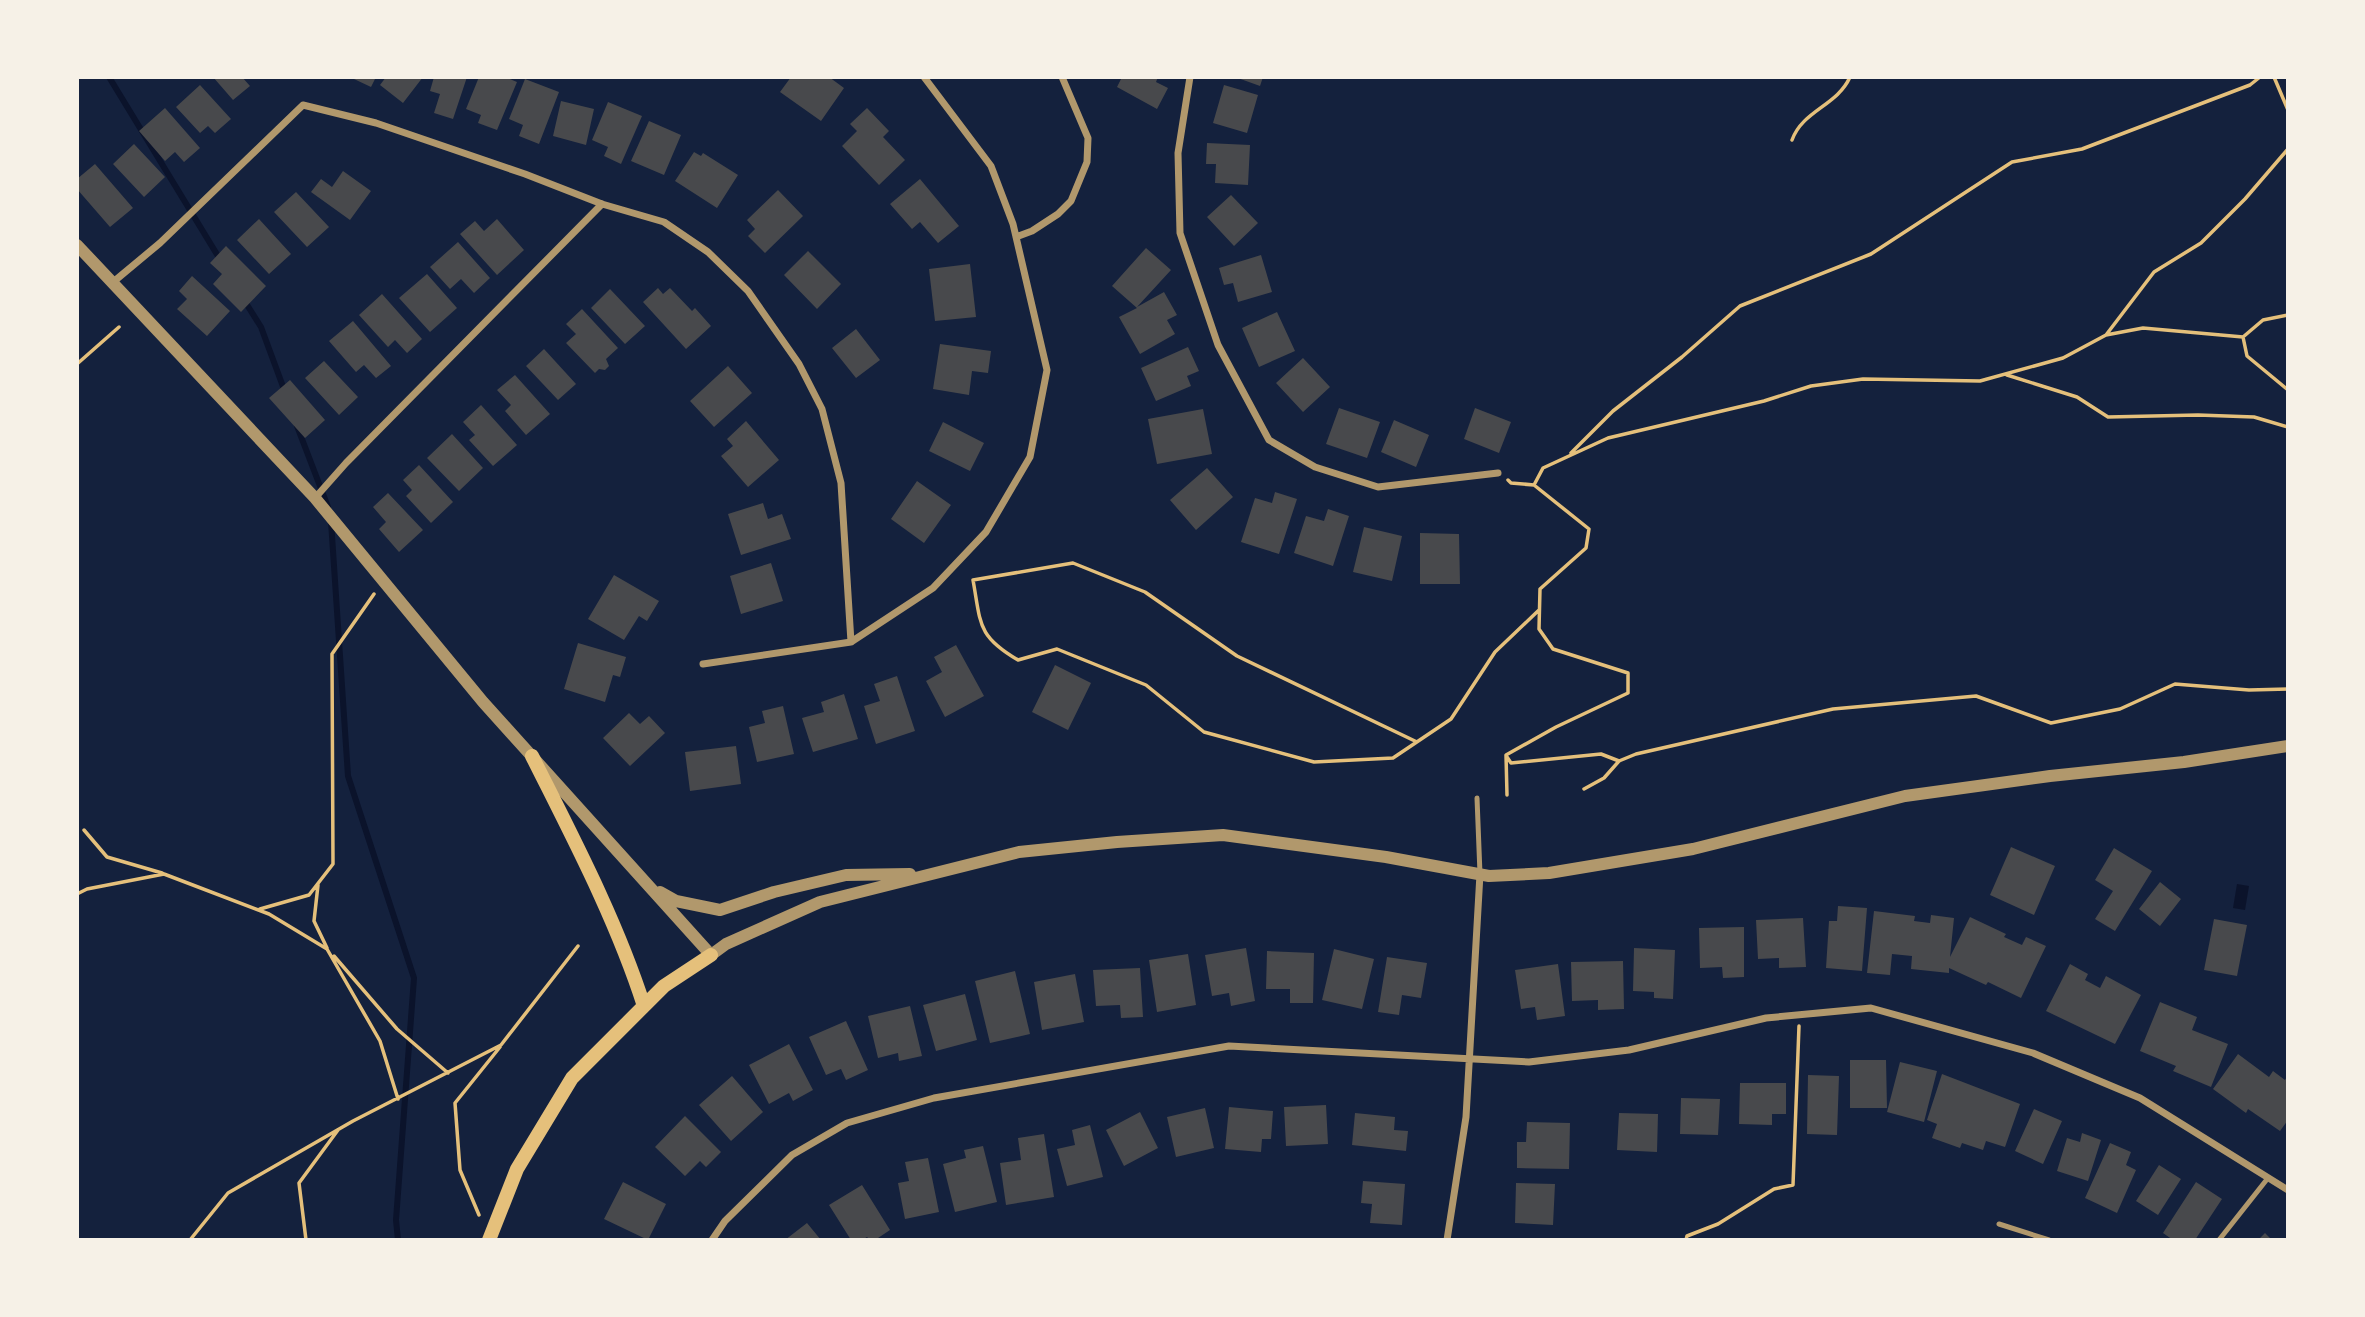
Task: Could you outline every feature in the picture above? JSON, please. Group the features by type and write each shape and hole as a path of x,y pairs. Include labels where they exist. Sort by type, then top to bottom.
{"main road":[{"path":"532,756 597,885 644,1006"},
{"path":"489,1239 517,1169 572,1078 664,986 711,955"}],"street":[{"path":"703,664 851,642 941,580 986,532 1030,457 1047,370 1016,237 991,166 924,77"},
{"path":"1016,237 1032,231 1072,201 1087,162 1088,138 1062,77"},
{"path":"1190,77 1178,153 1180,233 1218,345 1269,440 1315,467 1378,487 1498,473"},
{"path":"112,283 160,243 303,105 376,123 525,174 602,204 664,222 709,252 748,291 799,364 822,409 841,482 851,642"},
{"path":"316,498 345,463 602,204"},
{"path":"77,245 316,498 483,702 711,955 726,944 821,902 1019,852 1223,835 1386,856 1489,876 1549,873 1693,849 1905,796 2050,776 2184,762 2288,746"},
{"path":"647,884 676,901 720,910 774,892 846,875 932,874"},
{"path":"1447,1240 1466,1117 1480,874"},
{"path":"712,1240 725,1221 792,1155 847,1123 934,1098 1229,1046 1529,1062 1629,1050 1766,1018 1871,1008 2033,1053 2140,1098 2288,1190"}],"lane":[{"path":"1476,797 1480,874"},
{"path":"2219,1240 2268,1178"},
{"path":"1998,1224 2049,1240"}],"path":[{"path":"1792,140 1796,131 1814,112 1845,90 1850,77"},
{"path":"1571,453 1613,411 1682,357 1740,306 1871,254 2012,162 2082,149 2250,85 2260,77"},
{"path":"2274,77 2288,110"},
{"path":"2106,335 2154,272 2201,243 2245,199 2288,149"},
{"path":"1534,485 1543,468 1608,438 1764,401 1811,386 1863,379 1980,381 2063,358 2106,335 2143,328 2243,337 2263,320 2288,315"},
{"path":"77,364 119,327"},
{"path":"2243,337 2247,356 2288,390"},
{"path":"2006,374 2077,397 2108,417 2254,417 2288,427"},
{"path":"1498,473 1511,483 1534,485 1589,529 1586,548 1540,589 1539,629 1553,649 1628,673 1628,693 1556,727 1506,755"},
{"path":"1417,742 1237,656 1145,592 1073,563 973,580 982,629 996,648 1018,660 1057,649 1146,685 1204,732 1314,762 1393,758 1417,742 1451,719 1495,652 1539,610"},
{"path":"258,909 309,895 333,864 332,654 384,582"},
{"path":"1584,789 1604,778 1619,761 1636,754 1833,709 1976,696 2051,723 2120,709 2175,684 2249,690 2288,689"},
{"path":"1506,755 1511,763 1601,754 1619,761"},
{"path":"1506,755 1507,795"},
{"path":"84,830 107,856 258,909 327,949 397,1029 448,1074"},
{"path":"77,894 87,889 164,874"},
{"path":"318,883 314,921 327,949 380,1041 398,1099"},
{"path":"489,1239 460,1170 455,1103 578,946"},
{"path":"1686,1240 1687,1236 1718,1224 1774,1189 1793,1185 1799,1015"},
{"path":"190,1240 229,1193 340,1128 501,1045"},
{"path":"306,1240 299,1183 340,1128"}],"water":[{"path":"2237,884 2249,886 2245,910 2233,908"}],"building":[{"path":"213,77 242,77 250,86 233,100"},
{"path":"376,77 371,87 354,79"},
{"path":"386,77 423,77 403,103 380,85"},
{"path":"434,77 467,77 453,119 434,113 440,94 430,91"},
{"path":"479,77 505,77 517,82 497,130 478,123 481,115 466,109"},
{"path":"791,77 829,77 844,88 821,121 780,92"},
{"path":"1122,77 1158,77 1156,82 1168,88 1157,109 1117,87"},
{"path":"1235,77 1263,77 1260,86"},
{"path":"525,79 559,92 539,144 519,136 523,125 509,119"},
{"path":"200,85 231,119 215,133 208,126 200,133 176,107"},
{"path":"1224,85 1258,95 1247,133 1213,123"},
{"path":"561,101 594,109 586,145 553,136"},
{"path":"608,102 642,116 621,164 604,156 608,147 592,140"},
{"path":"165,108 200,148 184,162 175,152 165,161 139,131"},
{"path":"867,108 889,131 883,137 905,160 879,185 842,146 857,131 850,124"},
{"path":"649,121 681,135 664,175 631,161"},
{"path":"1207,143 1250,145 1248,185 1215,183 1216,164 1206,164"},
{"path":"134,144 165,177 144,197 113,164"},
{"path":"694,152 701,156 703,153 738,175 717,208 675,181"},
{"path":"95,164 133,208 110,227 77,189 77,179"},
{"path":"343,171 371,191 350,220 311,192 321,179 332,187"},
{"path":"920,179 959,226 938,243 920,222 912,229 890,204"},
{"path":"778,190 803,216 765,253 748,236 755,229 747,220"},
{"path":"296,192 329,227 307,247 274,212"},
{"path":"1231,195 1258,223 1234,246 1207,217"},
{"path":"259,219 291,254 269,274 237,240"},
{"path":"497,219 524,250 497,275 460,234 475,221 484,231"},
{"path":"458,242 490,278 474,293 461,279 450,289 430,267"},
{"path":"226,246 266,286 241,312 213,284 222,274 210,263"},
{"path":"1146,248 1171,270 1137,307 1164,292 1177,315 1167,320 1175,334 1140,354 1119,317 1137,308 1112,286"},
{"path":"808,251 841,284 817,309 784,275"},
{"path":"1261,255 1272,292 1238,302 1233,283 1224,285 1219,268"},
{"path":"970,264 976,317 935,321 929,269"},
{"path":"427,274 457,308 430,332 399,298"},
{"path":"192,276 230,311 207,336 177,309 187,299 179,291"},
{"path":"658,288 663,294 670,288 692,311 695,308 711,326 686,349 643,302"},
{"path":"610,289 645,326 625,344 591,308"},
{"path":"382,294 422,339 407,353 395,340 388,347 359,315"},
{"path":"582,309 618,348 606,359 609,366 595,373 566,343 576,334 566,324"},
{"path":"1277,312 1295,351 1259,367 1242,328"},
{"path":"353,321 391,366 376,378 364,365 356,372 329,341"},
{"path":"856,329 880,360 856,378 832,348"},
{"path":"940,344 991,351 988,373 972,371 969,395 933,389"},
{"path":"1188,347 1199,371 1187,376 1191,386 1156,401 1141,368"},
{"path":"544,349 576,384 558,400 526,366"},
{"path":"1303,358 1330,387 1303,412 1276,383"},
{"path":"324,361 358,397 339,415 305,378"},
{"path":"728,366 752,393 714,427 690,401"},
{"path":"515,375 550,414 526,435 505,411 511,405 497,390"},
{"path":"290,380 325,420 305,438 269,398"},
{"path":"481,405 517,445 493,466 469,440 475,435 463,422"},
{"path":"1339,408 1380,422 1367,458 1326,444"},
{"path":"1475,408 1511,422 1499,453 1464,439"},
{"path":"1203,409 1212,454 1157,464 1148,419"},
{"path":"1394,420 1429,435 1416,467 1381,452"},
{"path":"746,421 779,460 748,487 721,456 733,446 727,439"},
{"path":"943,422 984,443 970,471 929,451"},
{"path":"452,434 483,468 459,491 427,458"},
{"path":"419,465 453,502 431,523 406,496 412,490 403,480"},
{"path":"1207,468 1233,497 1196,530 1170,500"},
{"path":"917,481 951,505 924,543 891,519"},
{"path":"1275,492 1297,499 1279,554 1241,542 1255,498 1272,503"},
{"path":"388,493 423,530 399,552 379,529 386,522 373,507"},
{"path":"763,503 768,519 782,514 791,539 741,555 728,514"},
{"path":"1328,509 1349,516 1333,566 1294,553 1306,516 1324,521"},
{"path":"1364,527 1402,536 1392,581 1353,572"},
{"path":"1420,533 1459,534 1460,584 1420,584"},
{"path":"771,563 783,601 741,614 730,576"},
{"path":"614,575 659,601 647,621 639,616 624,640 588,619"},
{"path":"578,643 626,657 620,677 613,675 605,702 564,689"},
{"path":"956,645 984,696 945,717 926,681 942,672 934,657"},
{"path":"1055,665 1091,683 1068,730 1032,712"},
{"path":"897,676 915,731 876,744 864,706 880,701 874,684"},
{"path":"844,694 858,739 813,752 802,718 824,712 821,702"},
{"path":"783,706 794,754 757,762 749,727 765,723 762,711"},
{"path":"629,713 640,724 649,716 665,733 630,766 603,738"},
{"path":"736,746 741,784 690,791 685,752"},
{"path":"2011,847 2055,866 2034,915 1990,895"},
{"path":"2114,848 2152,871 2115,931 2095,919 2113,891 2095,880"},
{"path":"2160,882 2181,899 2160,926 2139,909"},
{"path":"1838,906 1867,908 1862,971 1826,968 1829,921 1837,921"},
{"path":"1874,911 1915,916 1914,921 1930,923 1931,915 1954,918 1950,957 1970,917 2022,945 2026,937 2046,946 2021,998 1949,968 1949,973 1911,969 1912,956 1892,954 1890,975 1867,973"},
{"path":"1803,918 1806,967 1779,968 1779,958 1758,959 1756,920"},
{"path":"2214,919 2247,925 2237,976 2204,970"},
{"path":"1744,927 1744,977 1723,978 1722,967 1700,968 1699,928"},
{"path":"1246,948 1255,1001 1231,1006 1229,993 1212,996 1205,955"},
{"path":"1634,948 1675,950 1673,999 1654,998 1654,992 1633,991"},
{"path":"1334,949 1374,959 1362,1009 1322,1000"},
{"path":"1267,951 1314,953 1313,1003 1290,1003 1290,989 1266,989"},
{"path":"1188,954 1196,1005 1157,1012 1149,960"},
{"path":"1387,957 1427,963 1421,998 1402,995 1399,1015 1378,1012"},
{"path":"1623,961 1624,1009 1598,1010 1598,1000 1572,1001 1571,962"},
{"path":"1558,964 1565,1016 1537,1020 1535,1007 1521,1009 1515,970"},
{"path":"2070,964 2088,974 2085,980 2100,988 2106,976 2141,995 2115,1044 2046,1011"},
{"path":"1140,968 1143,1017 1121,1018 1120,1005 1096,1006 1093,970"},
{"path":"1015,971 1030,1034 990,1043 975,981"},
{"path":"1075,974 1084,1022 1042,1030 1034,982"},
{"path":"965,994 977,1040 936,1051 923,1005"},
{"path":"2160,1002 2197,1017 2192,1030 2228,1044 2211,1087 2173,1071 2176,1066 2140,1051"},
{"path":"910,1006 922,1056 899,1061 898,1053 878,1058 868,1016"},
{"path":"846,1021 868,1070 846,1080 841,1069 826,1075 809,1037"},
{"path":"789,1044 813,1090 793,1101 789,1093 769,1104 749,1065"},
{"path":"2238,1054 2269,1077 2273,1071 2285,1080 2288,1075 2288,1120 2280,1131 2248,1109 2246,1113 2213,1089"},
{"path":"1850,1060 1886,1060 1887,1108 1850,1108"},
{"path":"1900,1062 1937,1071 1924,1122 1887,1112"},
{"path":"1942,1074 2020,1104 2005,1147 1986,1141 1983,1150 1962,1143 1960,1148 1932,1138 1937,1124 1927,1120"},
{"path":"1808,1075 1839,1076 1837,1135 1807,1134"},
{"path":"732,1076 763,1112 731,1141 699,1105"},
{"path":"1740,1083 1786,1083 1786,1114 1772,1114 1772,1125 1739,1124"},
{"path":"1681,1098 1720,1099 1718,1135 1680,1134"},
{"path":"1326,1105 1328,1144 1286,1146 1284,1107"},
{"path":"1229,1107 1273,1111 1271,1139 1262,1139 1261,1152 1225,1149"},
{"path":"1205,1108 1214,1148 1176,1157 1167,1117"},
{"path":"2034,1109 2062,1121 2043,1164 2015,1151"},
{"path":"1140,1112 1158,1148 1124,1166 1106,1130"},
{"path":"1355,1113 1395,1117 1394,1130 1408,1131 1406,1151 1352,1145"},
{"path":"1619,1113 1658,1114 1657,1152 1617,1150"},
{"path":"685,1116 721,1152 706,1167 700,1161 685,1176 655,1147"},
{"path":"1527,1122 1570,1123 1569,1169 1517,1168 1517,1142 1526,1142"},
{"path":"1090,1125 1103,1177 1067,1186 1057,1149 1075,1145 1072,1130"},
{"path":"2082,1133 2101,1140 2088,1181 2057,1171 2067,1138 2080,1142"},
{"path":"1044,1134 1054,1197 1006,1205 1000,1163 1021,1160 1018,1138"},
{"path":"2110,1143 2131,1152 2126,1165 2136,1170 2117,1213 2085,1198"},
{"path":"983,1146 997,1202 955,1212 943,1164 966,1158 964,1150"},
{"path":"928,1158 939,1212 905,1219 898,1183 909,1181 905,1162"},
{"path":"2159,1165 2181,1179 2158,1215 2136,1201"},
{"path":"1363,1181 1405,1184 1402,1225 1370,1223 1372,1204 1361,1203"},
{"path":"623,1182 666,1204 648,1240 604,1219"},
{"path":"2196,1182 2222,1199 2195,1240 2173,1240 2163,1233"},
{"path":"1516,1183 1555,1184 1553,1225 1515,1223"},
{"path":"862,1185 890,1230 875,1240 867,1237 851,1240 829,1205"},
{"path":"807,1223 821,1240 785,1240"},
{"path":"2265,1233 2272,1240 2258,1240"}],"waterway":[{"path":"109,77 221,261"},
{"path":"244,300 261,327 285,392"},
{"path":"297,426 328,507"},
{"path":"331,521 348,776 414,978 396,1220 398,1240"}]}
